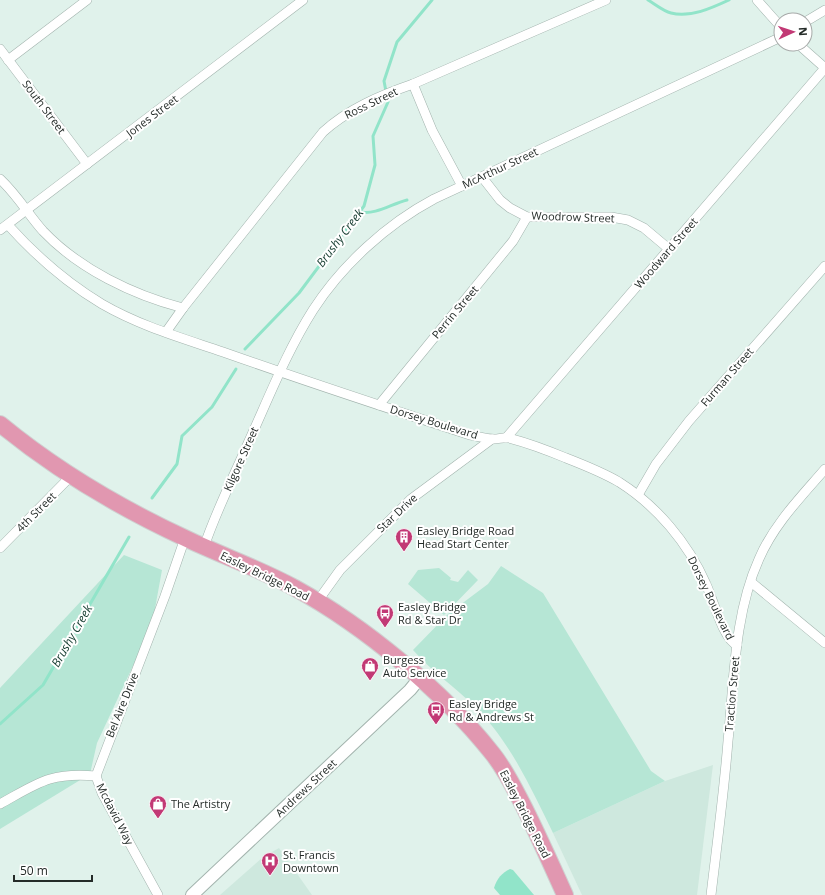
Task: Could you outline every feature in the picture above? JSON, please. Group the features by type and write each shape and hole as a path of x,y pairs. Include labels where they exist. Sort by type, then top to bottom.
{"highway":[{"name":"Easley Bridge Road","path":"0,424 71,476 121,506 204,547 275,578 317,602 366,636 419,679 465,722 493,754 513,786 566,895"}],"street":[{"path":"8,60 87,0"},
{"name":"Jones Street","path":"4,227 303,0"},
{"name":"Ross Street","path":"183,308 322,132 344,115 384,95 413,84 606,0"},
{"path":"757,0 773,18"},
{"path":"813,17 825,10"},
{"name":"McArthur Street","path":"281,373 313,310 349,265 369,246 407,215 430,201 773,41"},
{"name":"South Street","path":"0,49 87,164"},
{"path":"807,52 825,68"},
{"name":"Woodward Street","path":"506,438 825,68"},
{"path":"413,84 432,130 462,186"},
{"name":"Woodrow Street","path":"482,177 500,200 510,208 527,217 610,217 628,220 644,228 669,249"},
{"path":"0,179 28,210 42,230 56,243 87,266 125,287 168,304 183,308 166,332"},
{"name":"Perrin Street","path":"379,405 512,241 527,217"},
{"name":"Dorsey Boulevard","path":"4,227 51,267 85,293 122,315 281,373 470,435 492,439 506,438 537,447 598,471 638,495 679,537 690,553 706,584 725,632 731,643 737,646"},
{"name":"Furman Street","path":"638,495 656,464 684,427 825,266"},
{"name":"Kilgore Street","path":"204,547 281,373"},
{"name":"Star Drive","path":"317,602 340,570 401,508 422,490 492,439"},
{"name":"Traction Street","path":"711,895 727,759 737,646 746,596 758,560 771,535 788,512 825,469"},
{"name":"4th Street","path":"0,548 71,476"},
{"name":"Bel Aire Drive","path":"96,776 166,596 185,538"},
{"path":"751,582 825,643"},
{"name":"Andrews Street","path":"192,895 410,690 419,679"},
{"path":"0,804 49,778 74,774 96,776"},
{"name":"Mcdavid Way","path":"96,776 102,793 158,895"}],"shaded area":[{"path":"124,555 162,570 152,625 97,743 90,774 0,829 0,688"},
{"path":"501,566 543,593 651,771 665,781 553,833 519,766 498,734 474,706 427,665 413,650 448,614 488,584"},
{"path":"439,568 451,578 450,580 458,582 468,570 478,580 444,615 408,584 418,570"},
{"path":"713,765 697,895 582,895 553,833 665,781"},
{"name":"St. Francis Downtown","path":"279,848 312,895 220,895 263,857"},
{"path":"510,869 513,870 534,895 500,895 494,888 495,884 500,876"}],"waterway":[{"name":"Brushy Creek","path":"245,349 299,293 364,206 375,165 373,136 388,102 384,81 397,42 432,0"},
{"path":"648,0 665,11 678,14 701,11 729,0"},
{"path":"360,212 366,213 378,211 407,200"},
{"name":"Brushy Creek","path":"152,498 177,464 182,436 212,407 236,369"},
{"name":"Brushy Creek","path":"0,724 43,685 129,537"}],"place":[{"name":"Easley Bridge Road Head Start Center","path":"404,552"},
{"name":"Easley Bridge Rd & Star Dr","path":"385,628"},
{"name":"Burgess Auto Service","path":"370,681"},
{"name":"Easley Bridge Rd & Andrews St","path":"436,725"},
{"name":"The Artistry","path":"158,819"},
{"name":"St. Francis Downtown","path":"270,876"}]}
